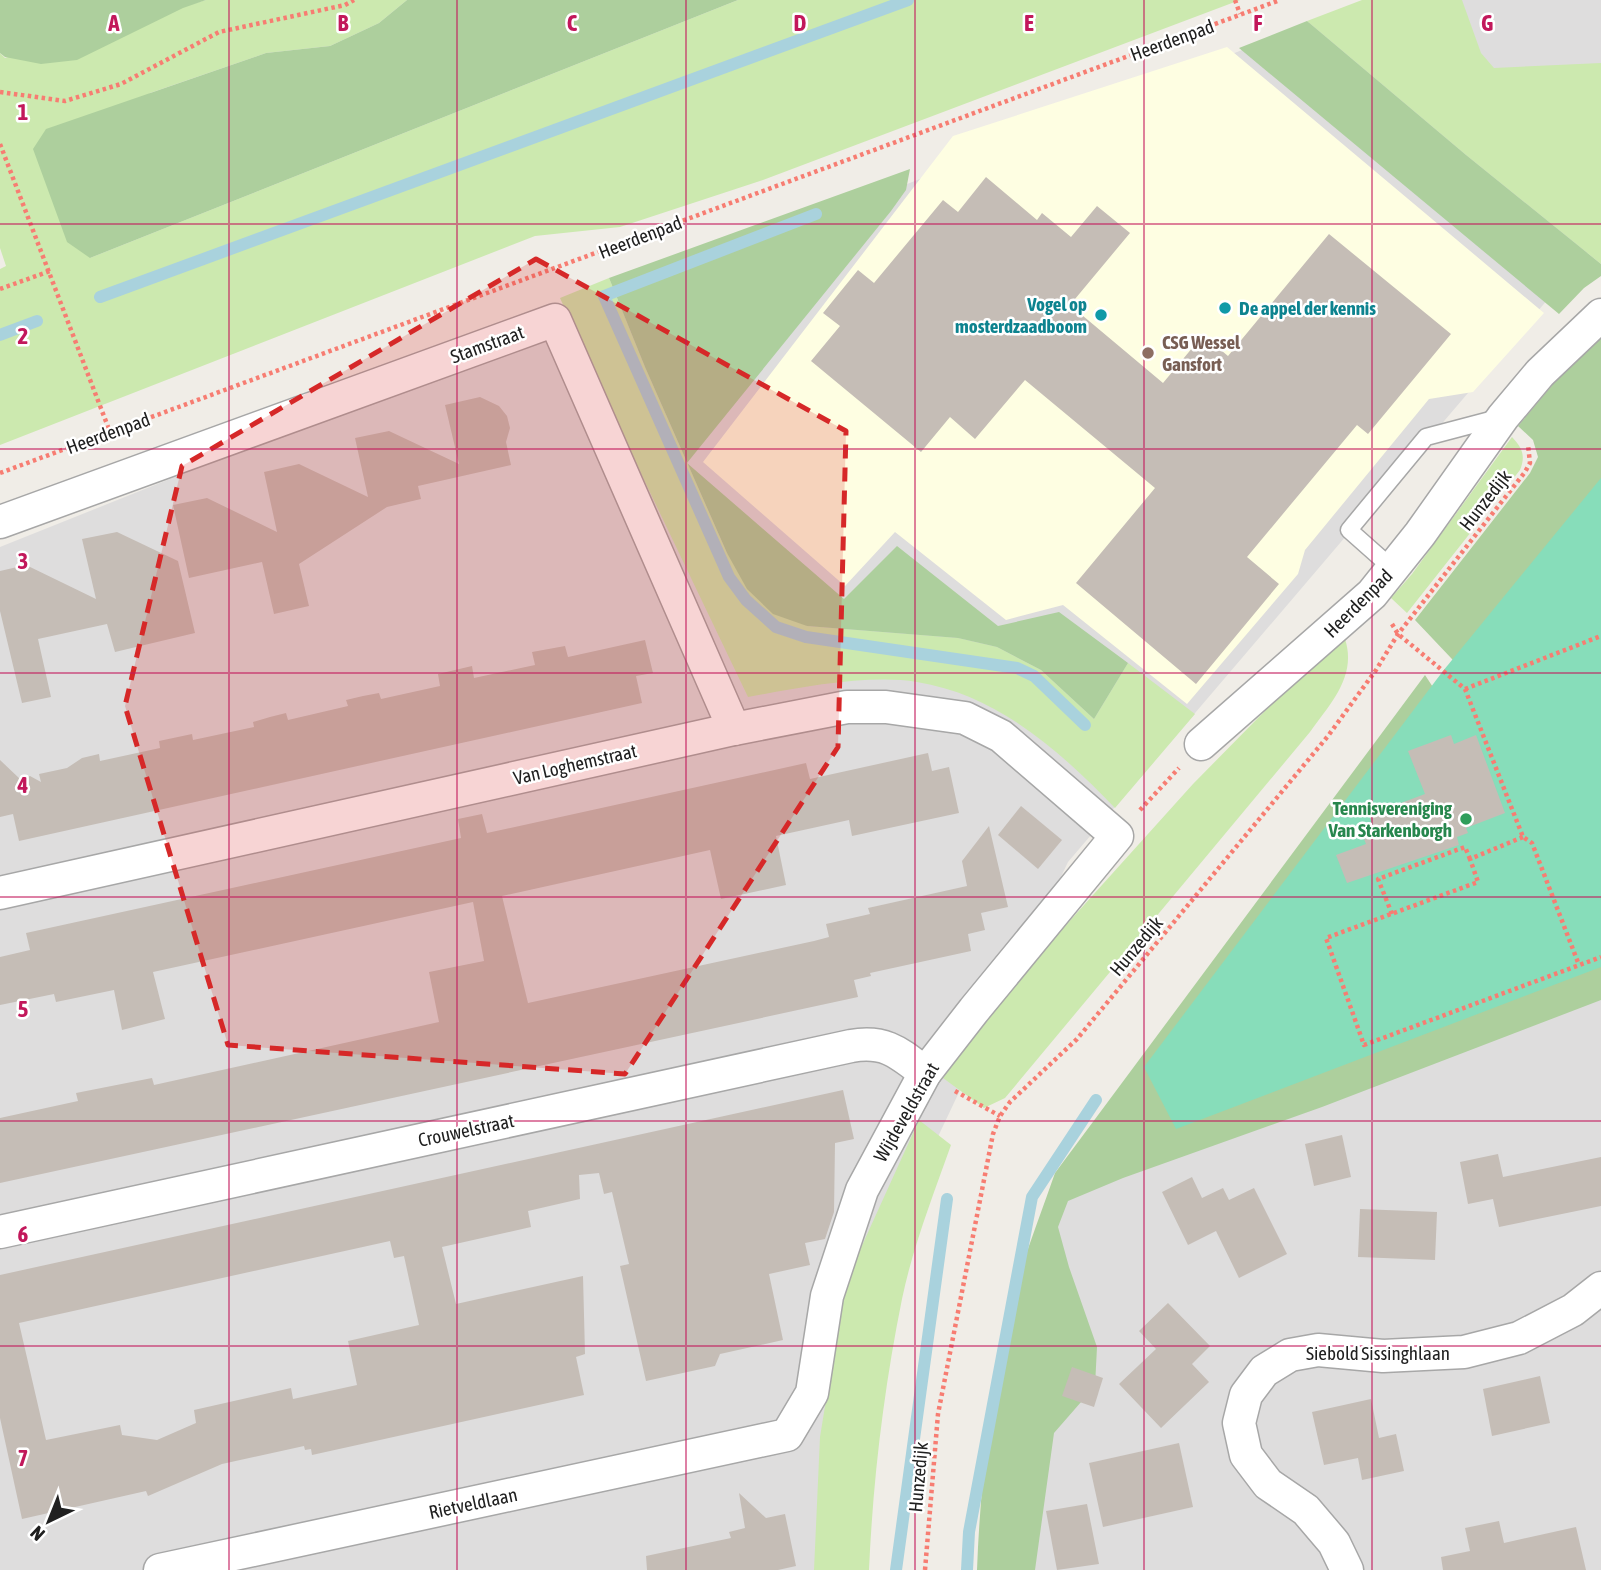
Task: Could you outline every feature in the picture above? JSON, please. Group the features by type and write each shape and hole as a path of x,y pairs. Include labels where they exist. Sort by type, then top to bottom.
{"street":[{"name":"Heerdenpad","path":"1201,744 1371,594 1393,569 1503,417 1540,373 1580,332 1601,315"},
{"name":"Stamstraat","path":"0,522 555,320 734,729"},
{"name":"Van Loghemstraat","path":"0,893 734,729 847,708 886,707 965,718 1001,736 1117,836"},
{"name":"Wijdeveldstraat","path":"787,1435 812,1393 827,1296 862,1190 925,1073 1117,836"},
{"name":"Crouwelstraat","path":"0,1232 851,1046 878,1044 898,1052 925,1073"},
{"name":"Siebold Sissinghlaan","path":"1347,1570 1334,1543 1306,1510 1268,1484 1246,1455 1239,1423 1246,1395 1264,1371 1290,1355 1318,1350 1383,1356 1464,1352 1519,1338 1573,1310 1601,1288"},
{"name":"Rietveldlaan","path":"160,1570 787,1435"}],"lane":[{"path":"1393,569 1349,530 1426,438 1503,417"}],"path":[{"path":"0,92 65,101 121,83 219,32 345,5 354,0"},
{"path":"1235,0 1240,15"},
{"name":"Heerdenpad","path":"0,473 1280,0"},
{"path":"0,144 110,432"},
{"path":"0,289 50,271"},
{"name":"Hunzedijk","path":"925,1570 938,1413 993,1134 1000,1116 1010,1102 1077,1039 1328,736 1376,670 1398,634 1525,472 1530,463 1528,445 1503,417"},
{"path":"1398,634 1465,689 1523,837 1532,843 1579,965"},
{"path":"1465,689 1601,636"},
{"path":"1117,836 1201,744"},
{"path":"1469,859 1523,837"},
{"path":"1391,915 1378,879 1465,847 1478,882 1391,915 1326,938 1364,1045 1601,957"},
{"path":"925,1073 1000,1116"}],"highlighted area":[{"path":"536,259 846,431 838,747 625,1074 228,1045 125,706 182,466"}],"shaded area":[{"path":"1367,0 1601,0 1601,237 1068,862 873,1274 844,1570 0,1570 0,547"},
{"name":"CSG Wessel Gansfort","path":"1227,47 1544,313 1473,392 1429,399 1305,550 1298,574 1187,704 1063,605 1006,620 895,532 845,586 703,462 953,136"},
{"path":"1601,994 1601,1570 1001,1570 1059,1199"}],"green space":[{"path":"0,0 206,0 183,8 77,60 41,64 5,57 0,53"},
{"path":"206,0 407,0 379,23 330,46 266,53 150,93 90,258 738,0 1240,0 763,180 620,227 535,236 0,445 0,269 6,266 0,248 0,53 5,58"},
{"path":"407,0 738,0 90,258 67,242 33,149 46,129 266,53 330,46 379,23"},
{"path":"1362,0 1462,0 1481,53 1494,68 1601,63 1601,264 1307,21"},
{"path":"1307,21 1601,264 1601,276 1584,288 1559,314 1239,48"},
{"path":"910,169 906,190 891,211 687,463 609,278"},
{"path":"609,278 727,553 807,626 958,638 997,647 1041,670 1094,719 1128,663 1195,714 1115,808 1072,766 1026,729 974,699 947,689 917,682 877,680 832,683 748,697 560,298"},
{"path":"1601,336 1601,560 1469,677 1415,620 1530,473 1538,457 1533,440 1518,426 1569,365"},
{"path":"1512,437 1522,452 1520,470 1407,613 1391,598 1412,574"},
{"path":"688,463 844,599 897,546 998,626 1059,612 1128,663 1094,719 1041,670 997,647 958,638 807,626 773,614 747,589 727,553"},
{"name":"Tennisvereniging Van Starkenborgh","path":"1601,478 1601,967 1176,1129 1144,1067 1443,671"},
{"path":"1345,639 1348,665 1345,677 1310,732 1005,1098 984,1108 943,1078 1012,985 1193,784 1314,661"},
{"path":"1425,675 1444,704 1363,1054 1601,966 1601,1000 1322,1107 1123,1178 1068,1201 1058,1227 1097,1347 1095,1386 1054,1433 1035,1570 977,1570 987,1445 1007,1321 1055,1173"},
{"path":"919,1120 951,1145 918,1240 902,1299 880,1434 869,1570 814,1570 820,1437 845,1283"}],"building":[{"path":"986,177 1037,220 1042,213 1071,237 1097,206 1130,233 1070,305 1163,383 1203,335 1228,356 1329,234 1451,334 1368,434 1357,425 1247,557 1279,584 1196,684 1076,583 1155,488 1025,380 975,439 950,417 921,452 811,361 840,326 823,313 858,270 874,283 943,200 958,212"},
{"path":"480,397 499,406 507,416 510,428 506,442 511,465 418,486 421,499 387,507 299,564 309,606 274,614 262,562 189,578 173,505 207,498 277,532 264,472 299,464 368,497 355,438 389,431 459,464 445,405"},
{"path":"117,532 178,561 195,633 115,652 107,624 38,639 51,697 22,703 0,611 0,571 26,565 96,599 82,539"},
{"path":"645,640 653,673 636,676 642,703 19,841 13,814 0,817 0,760 20,779 30,776 41,782 39,774 67,768 82,758 99,754 100,761 160,748 159,741 192,734 193,740 254,727 253,722 286,713 288,720 348,706 346,700 363,696 379,693 381,699 440,686 438,674 472,666 474,678 535,665 532,652 565,646 568,657"},
{"path":"1451,735 1454,744 1476,735 1505,813 1466,828 1468,833 1457,837 1459,845 1347,883 1336,855 1366,844 1364,839 1377,835 1369,815 1425,794 1408,751"},
{"path":"928,753 932,771 949,767 959,813 852,836 849,820 776,836 786,885 721,899 710,850 502,896 528,1003 814,941 829,937 826,924 870,914 868,908 967,886 962,861 989,826 1008,907 981,913 985,930 968,934 971,951 870,973 871,976 854,980 858,997 0,1183 0,1118 78,1101 76,1093 152,1078 154,1085 439,1022 429,972 484,961 473,902 153,972 165,1019 122,1030 114,990 56,1002 54,994 0,1005 0,957 30,950 26,933 461,838 458,819 482,814 487,833 806,763 810,779"},
{"path":"1021,806 1062,840 1038,869 998,835"},
{"path":"843,1090 854,1139 835,1143 834,1212 825,1239 805,1243 810,1265 769,1274 783,1340 720,1354 715,1366 646,1381 620,1266 629,1264 612,1192 604,1194 599,1173 579,1175 580,1199 528,1211 531,1227 442,1247 456,1304 583,1276 585,1354 576,1357 584,1395 312,1455 311,1449 305,1450 304,1446 222,1464 148,1496 146,1491 22,1519 0,1418 0,1275","holes":["390,1241 394,1258 404,1256 419,1325 348,1341 357,1385 293,1399 291,1388 194,1410 196,1423 157,1440 122,1435 120,1425 46,1440 19,1323"]},
{"path":"1342,1135 1351,1177 1314,1186 1305,1144"},
{"path":"1498,1154 1503,1177 1601,1157 1601,1206 1499,1227 1493,1199 1468,1204 1460,1162"},
{"path":"1192,1177 1202,1198 1223,1188 1229,1200 1254,1188 1287,1254 1239,1278 1216,1231 1188,1245 1162,1192"},
{"path":"1360,1209 1437,1212 1435,1260 1358,1257"},
{"path":"1168,1303 1210,1346 1192,1364 1209,1382 1161,1428 1119,1384 1156,1349 1139,1331"},
{"path":"1072,1367 1103,1378 1094,1407 1062,1396"},
{"path":"1540,1376 1550,1423 1492,1436 1483,1389"},
{"path":"1371,1399 1379,1438 1396,1434 1404,1471 1362,1480 1358,1458 1324,1465 1312,1412"},
{"path":"1179,1443 1193,1507 1103,1527 1089,1463"},
{"path":"739,1493 766,1518 785,1514 796,1566 778,1570 647,1570 646,1556 731,1538 729,1532 745,1528"},
{"path":"1087,1504 1099,1564 1057,1570 1046,1511"},
{"path":"1499,1521 1504,1543 1576,1527 1586,1570 1443,1570 1441,1557 1470,1551 1465,1528"}],"waterway":[{"path":"100,297 908,0"},
{"path":"816,214 604,296 729,577 746,600 776,627 806,637 1017,668 1034,676 1085,725"},
{"path":"0,335 37,321"},
{"path":"967,1570 969,1532 1032,1197 1096,1100"},
{"path":"896,1570 947,1199"}],"place":[{"name":"De appel der kennis","path":"1225,308"},
{"name":"Vogel op mosterdzaadboom","path":"1101,315"},
{"name":"CSG Wessel Gansfort","path":"1148,353"},
{"name":"Tennisvereniging Van Starkenborgh","path":"1466,819"}]}
